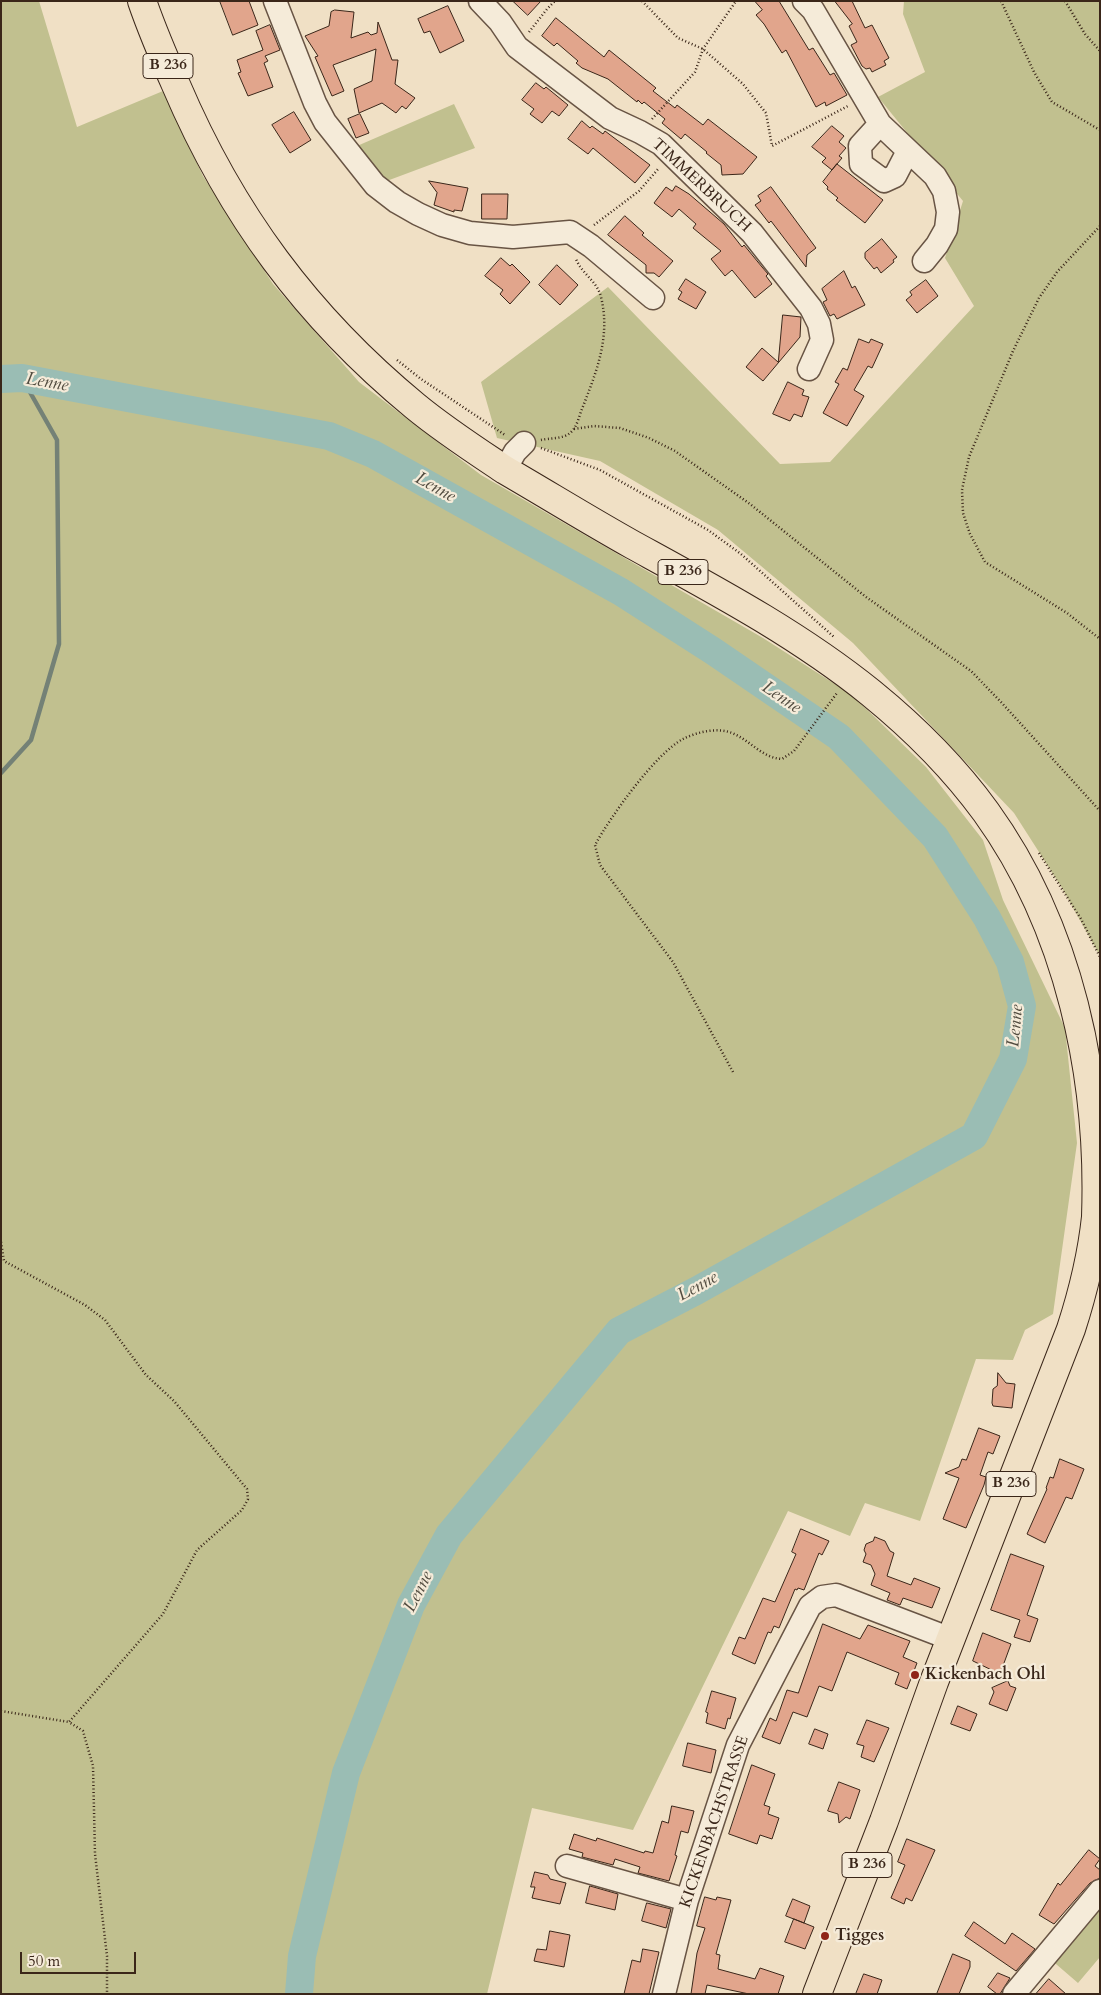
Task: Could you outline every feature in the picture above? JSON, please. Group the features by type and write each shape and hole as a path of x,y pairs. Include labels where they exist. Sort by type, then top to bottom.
{"main road":[{"name":"B 236","path":"142,1 150,24 196,130 231,195 270,255 326,322 384,379 438,424 505,470 790,635 869,691 939,756 964,783 986,812 1011,849 1036,894 1054,933 1070,977 1093,1069 1099,1142 1098,1217 1086,1277 1071,1329 817,1994"}],"street":[{"path":"275,1 318,110 325,122 360,168 376,185 397,202 442,225 470,233 513,237 570,232 576,234 652,298"},
{"name":"TIMMERBRUCH","path":"480,1 500,22 517,47 610,118 661,144 752,233 811,308 819,324 822,340 809,369"},
{"path":"804,1 813,10 880,124 935,176 944,191 948,212 946,229 937,245 924,261"},
{"path":"880,124 860,146 861,164 884,181 895,176 908,151"},
{"path":"505,470 515,452 524,443"},
{"name":"KICKENBACHSTRASSE","path":"664,1994 687,1900 738,1745 810,1606 822,1597 836,1595 951,1639"},
{"path":"567,1866 687,1900"},
{"path":"1014,1994 1100,1891"}],"path":[{"path":"517,47 555,1"},
{"path":"642,1 678,38 703,49 744,84 766,113 772,146 863,98"},
{"path":"640,132 695,72 703,49 736,1"},
{"path":"1001,1 1034,72 1052,102 1100,130"},
{"path":"1065,1 1085,34 1100,51"},
{"path":"524,443 566,436 574,429 596,372 604,344 603,307 598,288 577,262 575,256 576,234 596,224 639,191 672,154"},
{"path":"1100,226 1057,272 1039,298 1013,351 969,457 962,490 963,512 970,534 985,562 1067,612 1100,639"},
{"path":"391,354 421,379 498,432 562,456"},
{"path":"574,429 594,426 620,428 649,438 675,451 750,504 866,597 971,671 1100,811"},
{"path":"733,1072 672,962 600,866 595,845 607,824 633,790 666,753 682,740 706,731 732,733 775,759 782,759 794,751 839,690"},
{"path":"1,1242 4,1260 1,1264"},
{"path":"4,1260 85,1305 105,1320 146,1375 174,1401 246,1488 248,1500 242,1510 197,1550 163,1614 69,1722"},
{"path":"1,1711 69,1722 83,1731 93,1766 95,1854 107,1956 107,1994"}],"shaded area":[{"path":"1,1 39,1 77,127 163,91 203,176 273,284 359,382 481,475 763,638 852,695 926,767 983,840 1003,900 1065,1028 1077,1143 1053,1314 1025,1330 1013,1360 976,1359 920,1521 865,1503 850,1536 788,1511 633,1830 532,1808 487,1994 1,1994"},
{"path":"904,1 1100,1 1100,956 1062,888 1014,813 853,643 718,530 600,461 497,438 481,382 608,287 780,464 830,462 974,306 945,258 963,201 878,97 925,72 903,14"},
{"path":"454,104 475,148 384,182 357,146"},
{"path":"1100,1899 1100,1957 1078,1983 1049,1958"}],"building":[{"path":"220,1 249,1 258,25 233,35"},
{"path":"513,1 541,1 528,15"},
{"path":"755,1 779,1 809,50 813,48 830,75 834,73 847,95 826,106 825,102 816,107 786,50 782,53 764,24 756,15 762,10"},
{"path":"835,1 852,1 865,28 872,25 889,58 884,61 886,65 872,72 870,68 866,69 862,66 851,45 857,42 849,26 852,24"},
{"path":"448,6 464,41 440,53 430,31 424,33 418,19"},
{"path":"335,10 354,12 351,38 368,32 371,35 377,33 378,22 392,60 398,60 395,84 415,98 406,109 402,106 396,113 382,103 359,113 354,89 372,81 376,49 333,65 344,91 332,96 315,57 318,56 305,36 329,26 331,12"},
{"path":"556,18 604,57 609,50 656,88 653,91 675,108 677,105 703,125 708,119 757,157 743,174 722,175 721,165 685,134 681,139 662,123 665,119 644,102 642,104 638,100 637,102 608,79 582,68 576,63 578,61 557,43 554,46 542,36"},
{"path":"270,25 280,50 265,56 268,61 264,63 273,87 248,96 238,73 241,72 237,60 263,50 256,31"},
{"path":"536,83 544,89 546,87 568,105 559,116 552,111 542,123 530,114 534,109 522,100"},
{"path":"294,112 311,140 290,153 272,125"},
{"path":"360,114 369,133 356,138 348,119"},
{"path":"582,121 590,128 592,126 603,134 605,131 650,165 635,183 593,148 588,154 568,139"},
{"path":"832,126 844,136 839,142 846,148 839,156 842,158 832,170 822,162 826,158 812,147"},
{"path":"837,164 883,200 865,223 836,200 838,198 827,189 828,187 823,182"},
{"path":"429,181 468,188 462,211 454,210 454,212 434,205 437,193"},
{"path":"676,186 689,194 724,224 742,247 744,245 768,274 766,276 772,284 755,298 732,270 725,276 711,259 721,251 693,228 696,224 679,209 672,217 654,203 666,187 672,191"},
{"path":"771,187 816,248 807,255 806,267 771,221 769,223 755,205 761,201 758,196"},
{"path":"482,194 508,194 507,219 482,219"},
{"path":"625,216 644,233 642,235 673,261 659,277 654,273 646,273 646,265 608,235"},
{"path":"882,239 897,257 881,273 877,267 874,269 865,258 865,253"},
{"path":"501,258 510,266 512,264 530,282 510,304 500,294 503,290 485,276"},
{"path":"557,265 578,285 560,305 539,285"},
{"path":"844,271 852,288 855,286 865,305 837,319 834,314 830,316 823,302 827,300 822,289"},
{"path":"686,279 706,292 696,309 678,299 682,292 679,290"},
{"path":"926,280 938,296 917,313 906,300 912,295 910,292"},
{"path":"783,315 801,317 800,337 763,381 746,367 762,348 778,362"},
{"path":"859,339 869,343 871,339 883,344 872,368 868,366 854,390 864,396 847,426 823,413 839,384 835,382 843,368 847,370"},
{"path":"788,382 804,390 802,395 809,397 802,417 794,414 790,421 773,414"},
{"path":"998,1373 1006,1383 1015,1384 1012,1408 993,1406 993,1389 997,1386"},
{"path":"979,1428 1000,1436 993,1454 988,1452 980,1475 986,1477 984,1485 966,1528 943,1519 959,1478 945,1473 959,1467 962,1459 966,1460"},
{"path":"1060,1459 1084,1469 1072,1499 1066,1497 1045,1543 1027,1534 1047,1489 1050,1477 1053,1478"},
{"path":"801,1529 829,1541 822,1555 819,1553 804,1590 795,1589 779,1628 774,1626 771,1633 768,1632 755,1664 732,1654 739,1637 745,1639 763,1598 775,1602 796,1554 792,1552"},
{"path":"875,1537 885,1541 890,1551 894,1553 887,1576 911,1585 914,1578 940,1588 932,1608 903,1598 900,1605 887,1600 890,1593 871,1585 875,1574 871,1565 863,1562 866,1554 864,1550 866,1544 873,1541"},
{"path":"1011,1554 1044,1566 1027,1615 1038,1619 1030,1642 1014,1637 1020,1620 991,1610"},
{"path":"823,1624 860,1639 868,1625 910,1641 903,1657 917,1663 907,1689 895,1684 899,1673 847,1652 832,1691 819,1686 807,1717 793,1712 780,1744 762,1737 770,1718 776,1721 787,1690 798,1693"},
{"path":"983,1633 1011,1644 1000,1674 973,1661"},
{"path":"1008,1681 1010,1686 1016,1688 1007,1711 989,1704 994,1692 992,1688"},
{"path":"712,1691 736,1698 725,1729 706,1723 708,1713 706,1712"},
{"path":"958,1706 977,1714 970,1731 951,1724"},
{"path":"867,1720 889,1728 874,1762 861,1757 864,1746 857,1744"},
{"path":"815,1729 828,1734 823,1749 809,1744"},
{"path":"688,1743 716,1750 711,1773 683,1766"},
{"path":"752,1765 775,1774 764,1805 770,1807 768,1814 779,1818 772,1839 760,1835 757,1844 729,1834"},
{"path":"839,1782 860,1790 850,1819 846,1817 839,1823 838,1814 828,1811"},
{"path":"672,1806 694,1811 688,1833 681,1831 675,1855 677,1856 669,1881 638,1873 640,1867 615,1859 613,1865 582,1857 583,1853 569,1849 574,1834 596,1841 597,1838 644,1853 645,1851 653,1853 662,1821 668,1823"},
{"path":"907,1839 935,1850 912,1901 906,1898 904,1904 891,1898 905,1865 898,1862"},
{"path":"1089,1850 1100,1859 1095,1866 1100,1870 1100,1878 1090,1883 1054,1924 1039,1915 1058,1883 1060,1885"},
{"path":"535,1872 548,1875 550,1879 566,1883 560,1904 532,1898 535,1887 531,1887"},
{"path":"590,1886 618,1894 615,1910 586,1903"},
{"path":"705,1897 716,1900 717,1897 731,1900 716,1954 720,1955 718,1969 755,1979 760,1968 784,1976 778,1994 749,1994 707,1985 705,1994 691,1994 697,1953 705,1928 697,1926"},
{"path":"793,1899 810,1906 804,1923 786,1916"},
{"path":"647,1903 671,1909 666,1928 642,1921"},
{"path":"794,1919 814,1927 805,1949 785,1942"},
{"path":"974,1922 1005,1944 1012,1933 1035,1949 1016,1971 965,1936"},
{"path":"550,1931 570,1935 564,1967 534,1961 537,1949 546,1950"},
{"path":"643,1949 659,1952 649,1994 624,1994 632,1960 640,1962"},
{"path":"953,1954 970,1961 970,1967 959,1994 937,1994"},
{"path":"998,1973 1010,1978 1000,1994 997,1994 988,1987"},
{"path":"864,1974 882,1980 877,1994 856,1994"},
{"path":"1049,1979 1066,1994 1036,1994"}],"waterway":[{"path":"1,773 31,740 59,644 57,440 22,378"},
{"name":"Lenne","path":"1,379 22,378 329,436 373,454 621,592 713,651 839,737 935,837 987,918 1010,962 1022,1006 1013,1059 974,1136 696,1291 619,1331 449,1535 411,1605 346,1773 302,1956 299,1994"}],"place":[{"name":"Kickenbach Ohl","path":"915,1675"},
{"name":"Tigges","path":"825,1936"}]}
